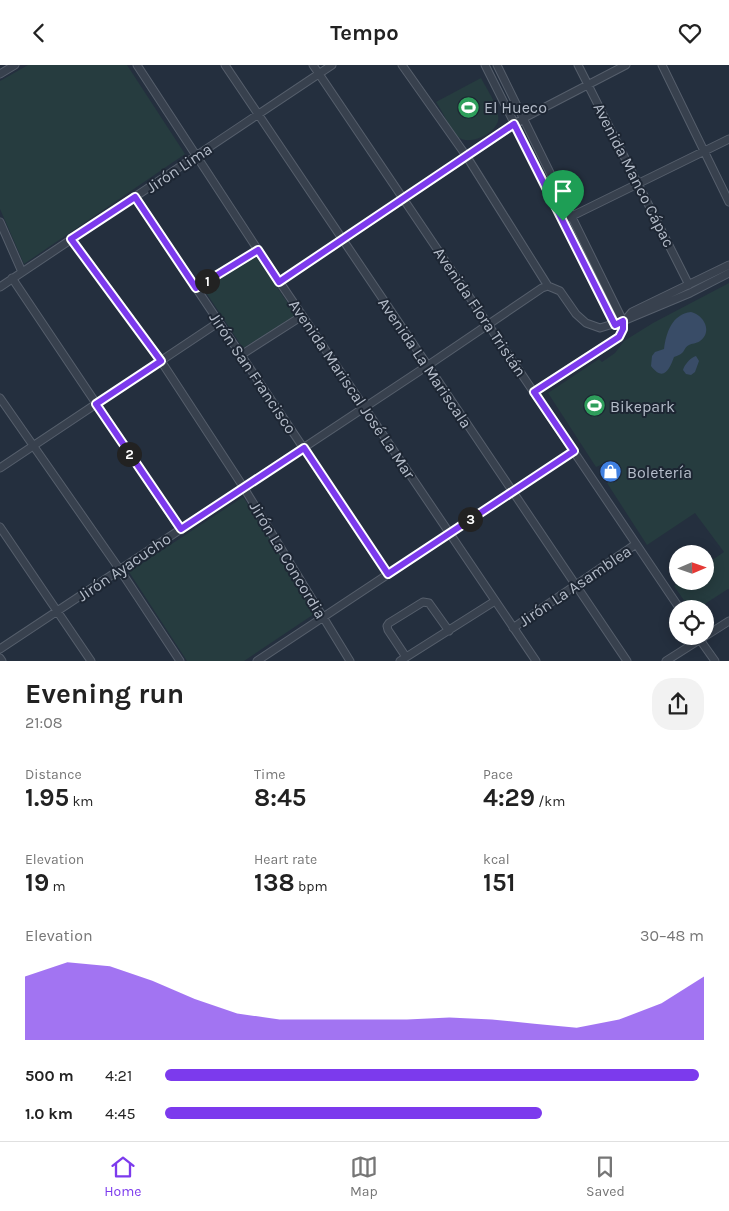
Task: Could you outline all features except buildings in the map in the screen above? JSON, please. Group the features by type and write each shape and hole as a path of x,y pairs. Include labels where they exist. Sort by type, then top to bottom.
{"street":[{"path":"0,74 15,65"},
{"name":"Avenida Mariscal José La Mar","path":"137,65 279,282 536,661"},
{"name":"Avenida La Mariscala","path":"225,65 511,492 627,661"},
{"name":"Avenida Flora Tristán","path":"313,65 674,600"},
{"name":"Jirón Lima","path":"0,286 332,65"},
{"path":"402,65 467,157 548,285 560,291 576,314 586,323 600,328 615,325 690,293 729,273"},
{"path":"485,65 615,325"},
{"path":"497,65 623,321 623,329 619,337 534,392"},
{"name":"Avenida Manco Cápac","path":"578,65 689,285"},
{"path":"279,282 514,124 626,65"},
{"path":"662,65 729,202"},
{"path":"563,221 729,139"},
{"name":"Jirón San Francisco","path":"135,197 388,574"},
{"path":"0,222 22,272"},
{"name":"Jirón La Concordia","path":"71,239 161,361 244,487 350,661"},
{"path":"196,288 258,250"},
{"path":"623,321 632,312 729,265"},
{"path":"12,279 181,529"},
{"name":"Jirón Ayacucho","path":"0,649 548,285"},
{"path":"241,355 302,316"},
{"path":"0,468 219,322"},
{"path":"0,398 120,570 180,661"},
{"path":"257,661 268,658 322,617 574,451"},
{"path":"0,527 91,661"},
{"name":"Jirón La Asamblea","path":"513,627 636,544"},
{"path":"449,631 429,603 423,602 387,626 403,659 449,631 495,601"},
{"path":"714,630 729,621"},
{"path":"666,661 689,645"},
{"path":"704,645 715,661"}],"green space":[{"path":"28,65 127,65 185,154 24,264 0,209 0,81"},
{"name":"El Hueco","path":"481,78 495,105 498,121 492,130 480,138 474,140 462,139 454,132 436,102"},
{"path":"256,257 296,315 243,348 203,288"},
{"path":"729,283 729,589 711,600 684,600 677,590 714,590 714,559 724,552 695,513 647,545 607,483 613,479 603,464 596,467 548,393 599,359 602,362 615,353 624,341 653,323"},
{"path":"243,497 317,612 244,661 187,661 129,572"}],"water":[{"path":"691,312 703,320 706,329 704,337 699,342 690,344 683,353 674,357 666,372 663,374 656,371 651,366 652,356 655,352 664,349 668,331 675,320 679,316"},
{"path":"696,356 699,361 695,372 691,375 686,374 683,370 685,366"}],"place":[{"name":"El Hueco","path":"468,107"},
{"name":"Bikepark","path":"594,406"},
{"name":"Boletería","path":"611,472"}],"route":[{"path":"514,124 563,221 615,325 623,321 623,329 619,337 534,392 574,451 388,574 304,448 181,529 96,404 161,361 71,239 135,197 196,288 258,250 279,282 514,124"}]}
